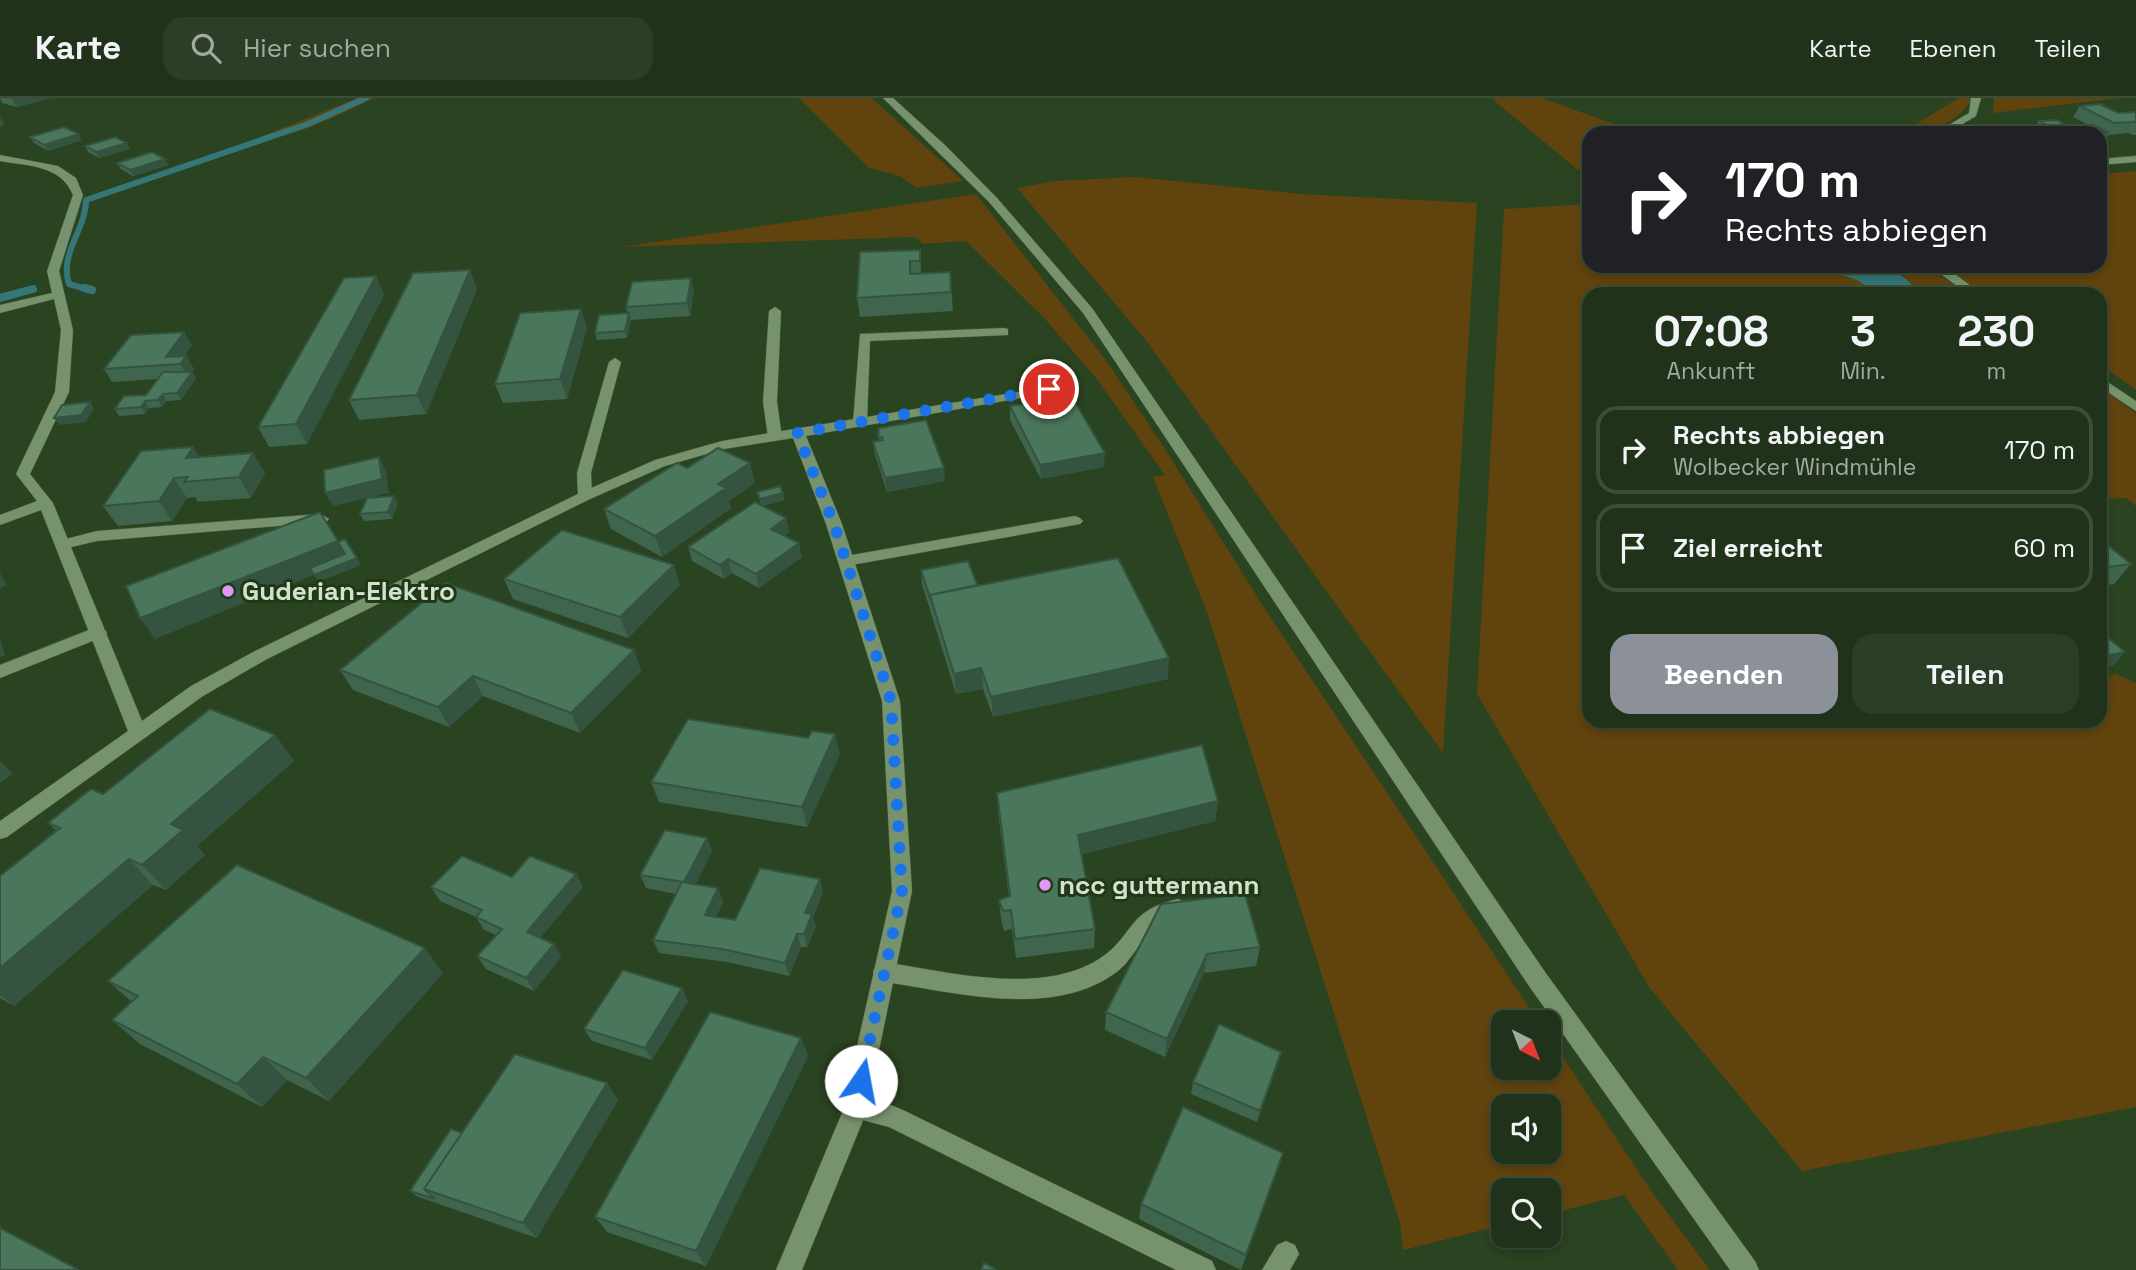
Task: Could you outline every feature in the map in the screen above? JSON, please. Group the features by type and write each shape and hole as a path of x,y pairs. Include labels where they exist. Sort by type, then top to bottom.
{"street":[{"path":"888,98 969,172 1017,223 1088,311 1537,979 1746,1270"},
{"path":"1952,126 1973,114 1976,98"},
{"path":"0,158 54,168 72,180 78,195 53,271 67,330 62,391 23,474 46,503 138,734"},
{"path":"2107,161 2136,159"},
{"path":"1946,273 1966,287"},
{"path":"0,309 59,295"},
{"path":"775,311 770,402 775,437"},
{"path":"860,422 864,337 1004,332"},
{"path":"585,496 583,472 615,362"},
{"path":"2107,386 2136,407"},
{"path":"0,831 197,691 261,655 585,496 660,463 722,445 1049,389"},
{"path":"789,1270 855,1108 902,891 891,701 834,524 797,433"},
{"path":"0,520 46,503"},
{"path":"62,544 97,536 321,519"},
{"path":"846,561 1075,521"},
{"path":"0,671 99,632"},
{"path":"884,972 995,986 1055,988 1088,979 1112,963 1148,918 1171,909 1194,906"},
{"path":"855,1108 878,1111 897,1119 1203,1270"}],"shaded area":[{"path":"357,98 375,98 300,131 271,138 260,137"},
{"path":"799,98 872,98 963,181 916,188 900,176 869,168"},
{"path":"1491,98 1542,98 1620,126 1582,126 1582,173"},
{"path":"1959,98 1969,98 1970,102 1964,110 1948,122 1939,126 1913,126"},
{"path":"1994,98 2119,98 1993,113"},
{"path":"2136,171 2136,390 2107,369 2107,287 1974,287 1954,273 2107,273 2107,173"},
{"path":"1135,177 1301,194 1477,203 1443,753 1145,339 1017,188 1055,181"},
{"path":"976,194 1108,363 1263,606 1531,1010 1491,1010 1491,1080 1561,1080 1561,1054 1652,1192 1710,1270 1678,1270 1624,1195 1561,1211 1561,1178 1491,1178 1491,1228 1403,1250 1400,1223 1208,615 1153,477 1165,475 1096,378 1045,319 969,244 965,241 923,244 915,237 621,247"},
{"path":"1582,204 1582,273 1936,273 1957,287 1582,287 1582,728 2107,728 2107,676 2116,674 2136,683 2136,1107 1802,1171 1649,987 1477,694 1504,209"},
{"path":"2107,392 2136,413 2136,506 2126,498 2107,499"}],"water":[{"path":"1830,273 1895,273 1912,285 1865,287 1847,277"}],"building":[{"path":"2100,104 2118,113 2136,112 2136,122 2114,123 2080,106"},
{"path":"2057,120 2069,126 2049,126 2039,121"},
{"path":"64,127 79,134 44,145 30,137"},
{"path":"115,137 127,143 96,152 85,146"},
{"path":"152,152 165,159 130,170 117,163"},
{"path":"920,250 920,261 910,261 910,274 950,272 951,292 857,298 860,252"},
{"path":"470,270 417,395 349,400 413,273"},
{"path":"376,276 296,424 258,427 344,278"},
{"path":"691,278 687,303 626,307 632,282"},
{"path":"581,309 560,379 495,384 520,313"},
{"path":"629,313 625,331 595,333 599,315"},
{"path":"184,332 166,357 186,356 180,364 104,369 131,335"},
{"path":"163,372 192,372 177,393 163,394 158,400 145,401 141,407 115,409 124,396 146,395"},
{"path":"1071,395 1105,453 1040,465 1010,406"},
{"path":"90,402 81,415 54,418 62,405"},
{"path":"926,420 944,468 885,478 873,442 883,440 882,437 878,438 879,428"},
{"path":"193,447 186,458 253,453 239,477 184,482 188,477 174,478 159,501 103,506 141,451"},
{"path":"718,448 750,463 718,484 726,488 655,536 604,509 677,463 687,468"},
{"path":"379,457 382,479 325,493 324,470"},
{"path":"780,486 783,493 760,499 757,492"},
{"path":"394,496 388,512 360,514 367,498"},
{"path":"755,502 786,518 771,529 799,543 756,574 728,559 720,565 688,547"},
{"path":"320,512 338,541 140,618 126,586"},
{"path":"562,530 674,565 620,617 504,579"},
{"path":"345,539 357,558 314,575 310,568 345,554 338,542"},
{"path":"2107,545 2131,564 2107,567"},
{"path":"1118,558 1169,658 991,697 981,668 954,674 930,595"},
{"path":"968,561 977,585 930,595 931,601 921,570"},
{"path":"446,583 634,650 571,713 473,676 438,707 340,670"},
{"path":"2107,637 2125,652 2107,656"},
{"path":"210,709 275,735 171,824 183,830 142,865 129,859 0,968 0,876 60,828 48,823 91,789 103,794"},
{"path":"688,719 808,738 812,731 835,734 802,807 651,782"},
{"name":"ncc guttermann","path":"1202,745 1218,801 1078,835 1095,929 1015,939 1011,910 1003,911 999,900 1010,896 997,793"},
{"path":"665,830 707,838 684,882 640,875"},
{"path":"462,856 512,877 530,856 576,874 527,932 554,944 526,978 477,956 502,929 476,917 482,910 431,887"},
{"path":"237,865 425,948 306,1078 263,1057 237,1084 112,1020 138,996 108,981"},
{"path":"760,868 820,879 805,913 812,914 804,934 797,934 785,963 722,949 653,940 682,882 718,888 705,915 735,920"},
{"path":"1245,894 1260,947 1207,954 1167,1039 1106,1012 1161,904"},
{"path":"623,970 682,988 645,1048 584,1029"},
{"path":"710,1012 801,1038 696,1251 595,1217"},
{"path":"1219,1024 1281,1052 1260,1111 1193,1082"},
{"path":"515,1054 607,1083 523,1223 424,1189"},
{"path":"1183,1107 1283,1153 1246,1255 1141,1204"},
{"path":"451,1129 462,1133 424,1189 435,1199 410,1191"},
{"path":"0,1228 79,1270 0,1270"},
{"path":"984,1263 997,1270 981,1270"}],"waterway":[{"path":"90,290 69,284 67,273 67,262 82,221 86,200 308,124 366,98"},
{"path":"84,288 92,290"},
{"path":"0,298 33,289"}],"place":[{"name":"Guderian-Elektro","path":"228,591"},
{"name":"ncc guttermann","path":"1045,885"}],"route":[{"path":"861,1081 902,891 891,701 834,524 797,433 1049,389"}]}
